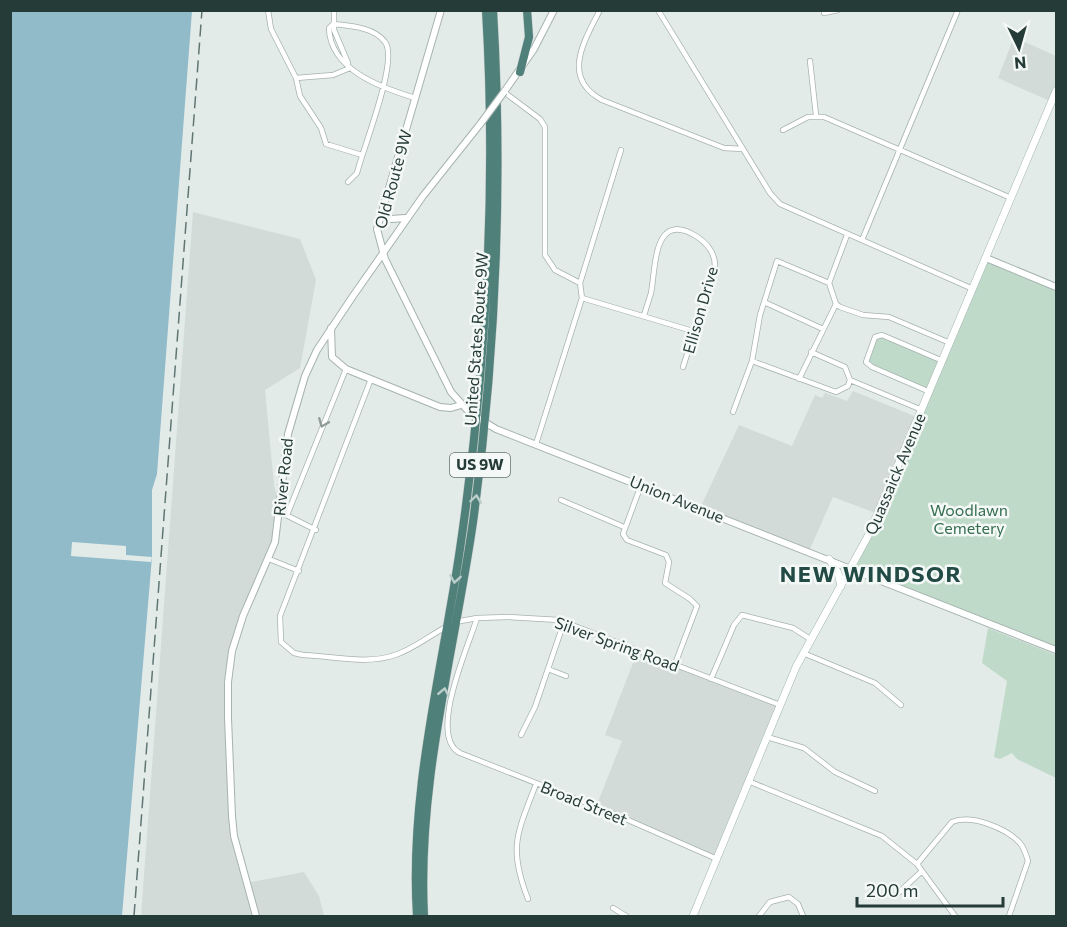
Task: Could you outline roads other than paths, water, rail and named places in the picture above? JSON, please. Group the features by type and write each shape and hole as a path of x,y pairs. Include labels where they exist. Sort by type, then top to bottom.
{"highway":[{"name":"United States Route 9W","path":"417,916 415,859 420,787 460,550 476,417 493,230 486,10"},
{"name":"United States Route 9W","path":"424,916 422,859 426,797 457,622 485,423 498,130 493,10"},
{"path":"520,72 529,37 527,10"}],"main road":[{"name":"Quassaick Avenue","path":"693,916 803,653 868,536 1056,91"},
{"path":"829,559 837,569 841,586"}],"street":[{"path":"268,10 271,29 296,78 300,96 321,128 326,144 362,154"},
{"path":"334,10 333,24 350,68 383,88 415,98"},
{"name":"Old Route 9W","path":"441,10 377,229 383,254 446,383 461,405"},
{"name":"River Road","path":"256,916 240,860 232,816 228,682 232,651 239,629 275,542 292,415 308,367 331,327 408,216 520,72 554,10"},
{"path":"600,10 580,54 580,75 588,89 602,100 724,148 743,149"},
{"path":"658,10 770,193 790,210 973,289"},
{"path":"824,13 838,10"},
{"path":"861,240 958,10"},
{"path":"333,24 369,31 387,44 390,58 357,173 348,182"},
{"path":"810,61 816,116"},
{"path":"296,78 333,75 350,68"},
{"path":"504,92 540,119 545,127 545,255 555,270 580,283"},
{"path":"783,130 808,117 816,116 1011,198"},
{"path":"536,444 582,298 580,283 621,150"},
{"path":"384,205 385,213 391,219 401,220 408,216"},
{"name":"Ellison Drive","path":"644,316 662,239 669,230 680,229 706,243 715,261 696,332 683,367"},
{"path":"799,379 836,304 829,283 847,234"},
{"path":"986,258 1056,287"},
{"path":"733,412 752,361 764,302 777,261 829,283"},
{"path":"582,298 696,332"},
{"path":"764,302 823,329"},
{"path":"836,304 863,315 889,317 950,343"},
{"path":"331,327 332,357 346,369 440,407 451,408 461,405"},
{"path":"930,392 872,367 866,363 866,358 875,337 882,335 943,361"},
{"path":"752,361 836,392 848,386 849,380 845,367 811,352"},
{"path":"287,515 346,369"},
{"name":"Silver Spring Road","path":"371,379 280,623 281,642 294,653 363,660 386,657 409,649 457,622 477,618 508,617 564,622 780,705"},
{"path":"849,380 922,410"},
{"name":"Union Avenue","path":"461,405 485,423 1056,650"},
{"path":"641,484 623,534 627,540 668,557 664,583 697,606 675,664"},
{"path":"561,500 624,527"},
{"path":"280,512 316,530"},
{"path":"269,559 299,571"},
{"path":"711,679 734,625 742,615 793,628 810,639"},
{"name":"Broad Street","path":"477,618 452,698 448,734 451,747 460,753 717,859"},
{"path":"521,735 535,707 564,622"},
{"path":"803,653 875,683 901,705"},
{"path":"548,669 566,676"},
{"path":"766,737 804,748 835,772 875,790"},
{"path":"748,782 882,836 917,864 955,916"},
{"path":"528,899 518,871 516,850 519,831 536,784"},
{"path":"917,864 952,822 960,819 970,819 1007,834 1019,842 1028,861 1009,916"},
{"path":"896,895 921,872"},
{"path":"759,916 770,902 789,897 798,904 803,916"},
{"path":"613,908 626,916"}],"water":[{"path":"10,11 192,11 157,474 152,490 152,557 122,916 11,916"}],"railway":[{"path":"134,916 202,10"}],"district":[{"name":"NEW WINDSOR","path":"871,574"}],"park label":[{"name":"Woodlawn Cemetery","path":"969,519"}]}
